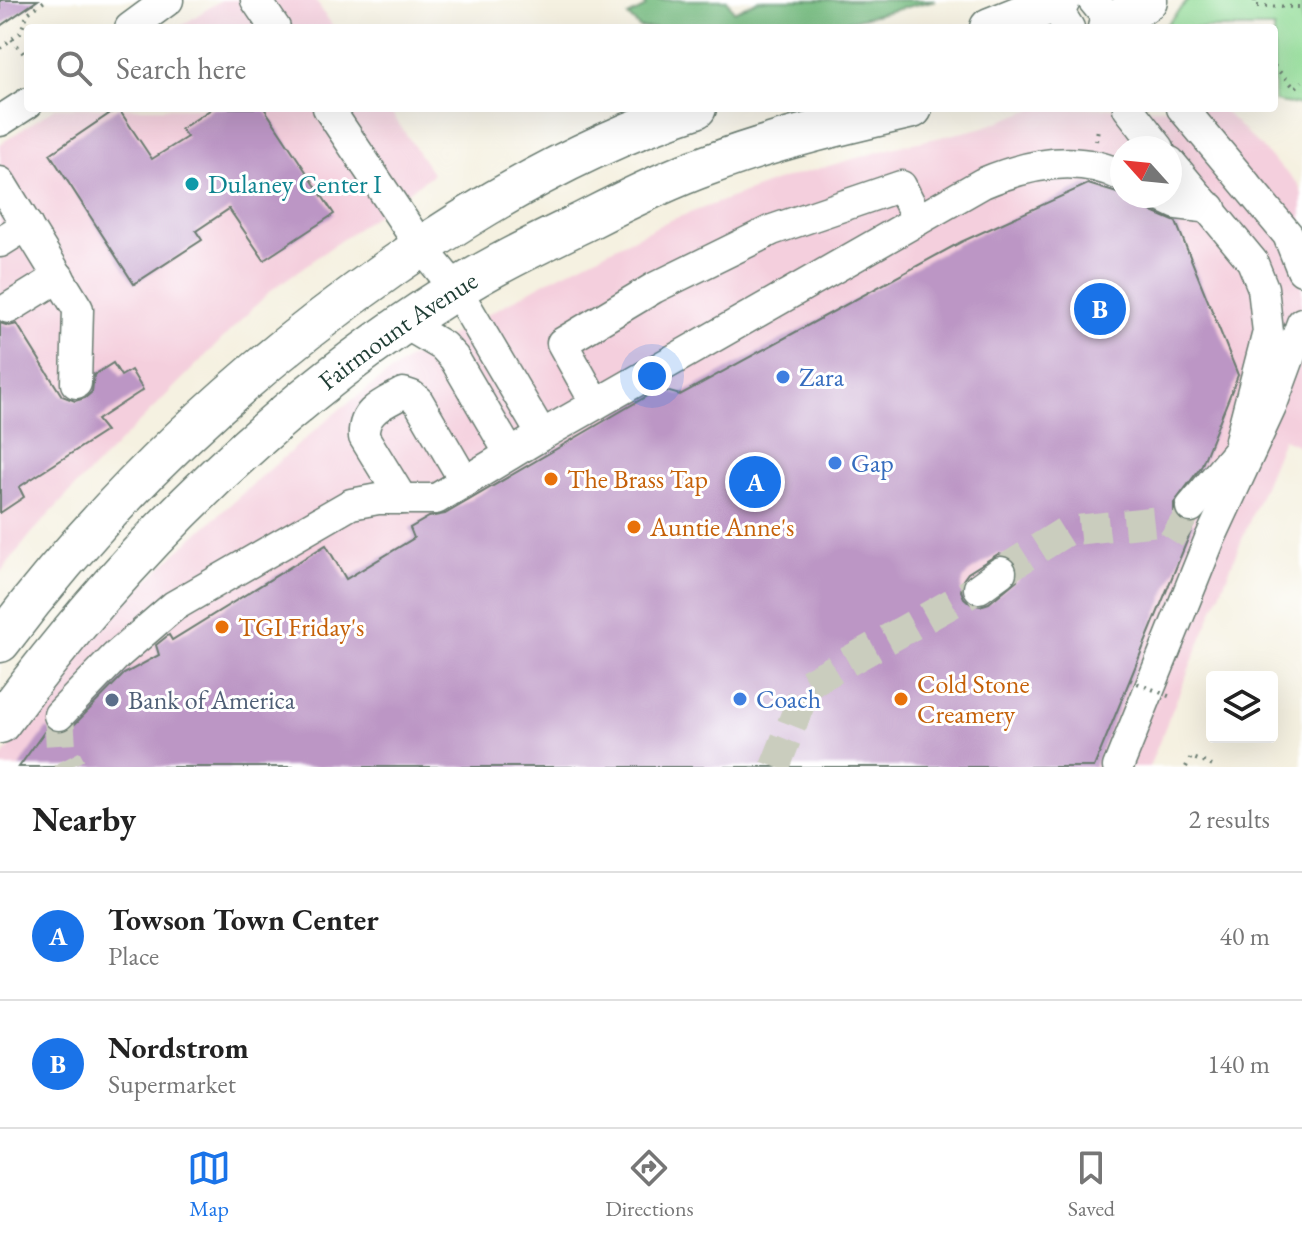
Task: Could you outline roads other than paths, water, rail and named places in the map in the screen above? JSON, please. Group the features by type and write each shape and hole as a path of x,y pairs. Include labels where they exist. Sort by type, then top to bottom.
{"main road":[{"path":"1108,20 1147,0"},
{"path":"1007,24 1061,11"},
{"name":"Fairmount Avenue","path":"0,642 67,556 113,505 210,410 309,327 421,247 486,206 582,155 686,112"},
{"name":"Fairmount Avenue","path":"0,723 96,600 199,490 318,387 404,323 456,289 643,192 710,164 823,129 895,112"}],"street":[{"path":"135,24 168,0"},
{"path":"256,0 272,24"},
{"path":"0,121 24,106"},
{"path":"331,112 421,247 456,289 542,435"},
{"path":"1131,112 1150,136"},
{"path":"1185,112 1288,235 1302,270"},
{"path":"1182,144 1215,148"},
{"path":"59,715 116,656 174,606 351,504 378,499 436,499 983,183 1026,167 1066,164 1110,170"},
{"path":"1118,767 1197,527 1237,452 1268,332 1263,288 1252,261 1182,175"},
{"path":"0,182 78,309 76,383"},
{"path":"596,404 562,343 654,288 772,230 901,186 918,220"},
{"path":"1182,205 1211,208"},
{"path":"0,242 27,225"},
{"path":"9,308 59,277"},
{"path":"404,323 443,346 454,358 510,454"},
{"path":"1197,527 1271,407 1302,323"},
{"path":"402,499 364,437 364,431 365,420 375,409 403,393 418,401 465,482"}],"tunnel":[{"path":"1001,572 1066,531 1168,520 1190,534"},
{"path":"775,767 808,684 979,588"},
{"path":"59,715 61,748 71,767"}],"place":[{"name":"Dulaney Center I","path":"192,184"},
{"name":"Nordstrom","path":"1100,309"},
{"name":"Zara","path":"783,377"},
{"name":"Gap","path":"835,463"},
{"name":"The Brass Tap","path":"551,479"},
{"name":"Towson Town Center","path":"755,482"},
{"name":"Auntie Anne's","path":"634,527"},
{"name":"TGI Friday's","path":"222,627"},
{"name":"Coach","path":"740,699"},
{"name":"Cold Stone Creamery","path":"901,699"},
{"name":"Bank of America","path":"112,700"}]}
